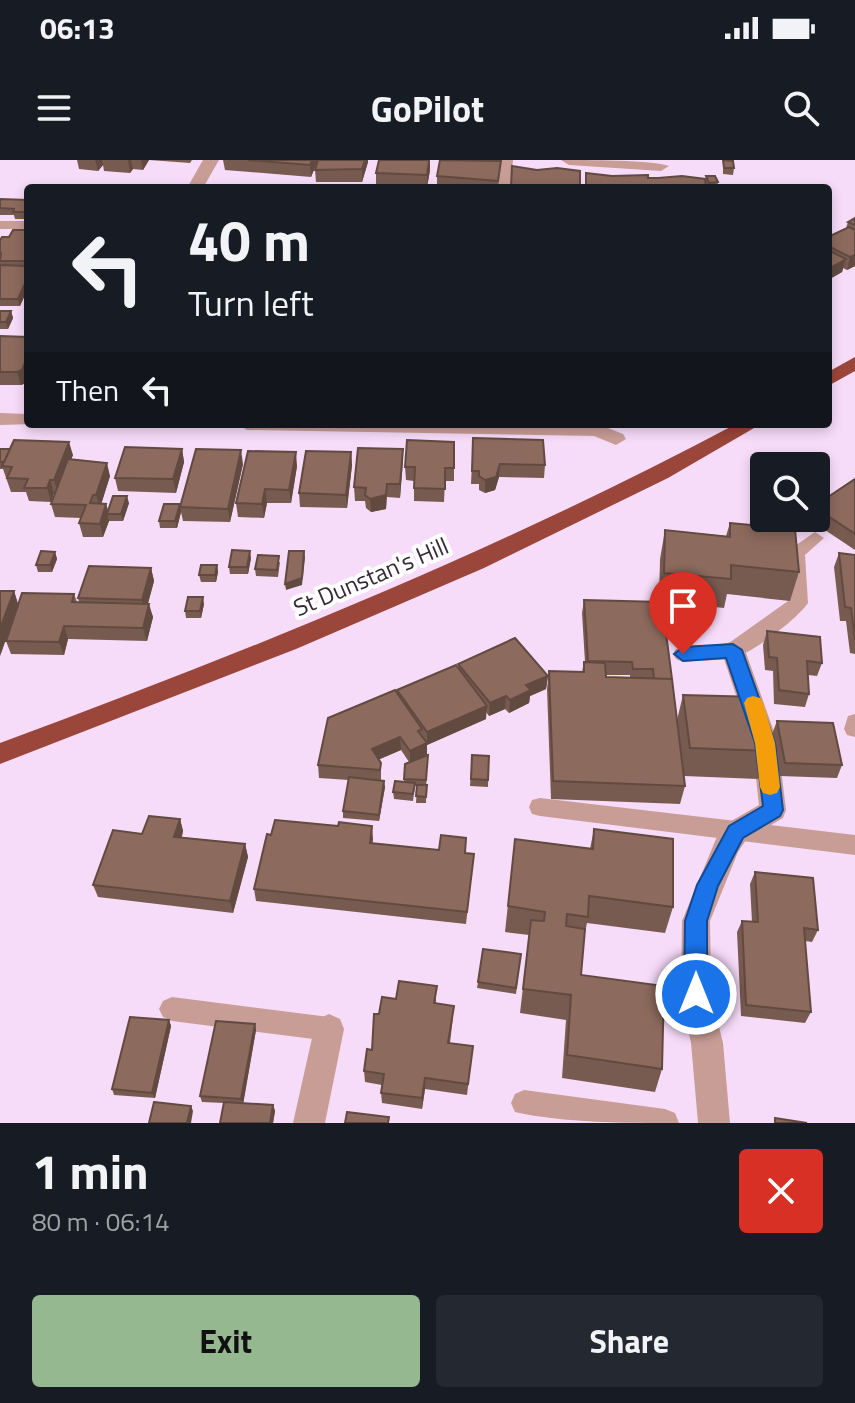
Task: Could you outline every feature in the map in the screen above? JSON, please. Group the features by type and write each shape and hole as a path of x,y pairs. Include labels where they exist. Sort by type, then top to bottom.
{"highway":[{"path":"832,377 855,363"},
{"name":"St Dunstan's Hill","path":"0,754 185,686 501,552 647,481 744,428"}],"street":[{"path":"197,184 211,160"},
{"path":"569,160 661,166"},
{"path":"0,419 24,420"},
{"path":"480,428 597,430 616,439"},
{"path":"714,1123 707,1043 696,994 696,921 708,885 736,832 773,810 765,743 733,650"},
{"path":"309,1123 329,1029"}],"lane":[{"path":"504,184 507,160"},
{"path":"0,225 24,225"},
{"path":"683,654 733,650 772,625 798,603 795,552 815,538"},
{"path":"855,722 855,729"},
{"path":"540,807 855,845"},
{"path":"172,1009 329,1029"},
{"path":"524,1103 665,1123"}],"building":[{"path":"248,160 312,160 310,165"},
{"path":"318,160 365,160 362,169 315,170"},
{"path":"379,160 429,160 427,175 376,173"},
{"path":"440,160 501,161 498,181 437,176"},
{"path":"723,160 733,161 734,168 724,168"},
{"path":"512,166 580,171 580,184 511,184"},
{"path":"586,173 648,175 648,178 682,176 705,179 706,184 586,184"},
{"path":"706,176 715,176 718,182 709,183"},
{"path":"0,199 24,200 24,212 0,208"},
{"path":"849,227 855,230 855,255 850,257 832,248 832,235"},
{"path":"13,230 24,230 24,261 0,261 0,240 9,237"},
{"path":"832,252 846,259 832,267"},
{"path":"0,265 24,266 24,286 18,299 0,299"},
{"path":"0,311 11,311 6,322 0,322"},
{"path":"0,336 24,337 22,370 0,372"},
{"path":"473,438 543,440 545,465 500,464 496,477 485,480 479,476 479,471 472,471"},
{"path":"14,440 69,442 54,480 50,480 47,488 24,488 28,479 7,478 12,467 2,466"},
{"path":"407,440 454,442 454,468 445,468 445,489 414,488 415,467 405,467"},
{"path":"125,447 182,449 173,479 115,478"},
{"path":"358,448 403,449 400,484 387,484 386,495 370,499 365,495 366,488 354,487"},
{"path":"0,449 10,449 4,462 0,462"},
{"path":"196,449 241,450 228,509 180,507"},
{"path":"248,451 296,452 289,490 265,489 262,504 236,503"},
{"path":"306,451 351,452 346,495 299,493"},
{"path":"68,459 107,463 90,503 106,504 100,524 79,523 86,505 51,504"},
{"path":"855,479 855,534 830,517 830,496"},
{"path":"113,496 127,496 121,514 107,514"},
{"path":"164,504 180,504 175,521 159,521"},
{"path":"730,523 750,525 750,532 795,532 799,572 731,565 731,579 664,573 665,530 730,537"},
{"path":"232,550 250,551 247,567 229,567"},
{"path":"41,551 55,552 50,565 36,565"},
{"path":"289,551 304,551 302,578 285,584"},
{"path":"839,553 855,555 855,640 851,608 845,607"},
{"path":"258,555 279,556 277,570 255,569"},
{"path":"201,565 217,565 215,575 199,575"},
{"path":"89,566 151,568 142,600 78,598"},
{"path":"0,591 14,591 0,629"},
{"path":"22,593 74,594 72,602 149,604 143,628 64,626 59,642 6,641"},
{"path":"188,597 203,597 200,611 185,611"},
{"path":"584,600 662,602 672,679 654,679 653,669 633,669 632,662 588,661"},
{"path":"767,631 820,637 822,663 807,661 809,694 779,690 777,658 769,657"},
{"path":"515,638 548,676 526,685 531,690 510,700 506,696 490,703 458,664"},
{"path":"584,662 605,663 606,677 672,679 685,786 553,781 549,671 584,672"},
{"path":"456,665 487,706 427,732 397,690"},
{"path":"395,690 422,729 418,731 427,743 410,751 400,737 372,749 381,763 380,770 318,765 328,718"},
{"path":"683,695 758,697 768,751 690,748"},
{"path":"777,721 833,723 842,765 785,763"},
{"path":"428,755 426,780 404,779 405,764"},
{"path":"472,755 489,756 488,780 471,779"},
{"path":"349,777 384,781 379,815 343,811"},
{"path":"395,781 415,783 413,794 393,792"},
{"path":"417,785 427,785 426,797 416,796"},
{"path":"149,816 180,819 174,837 245,844 230,901 93,885 113,830 142,834"},
{"path":"275,820 372,826 370,843 439,850 441,835 466,838 465,853 474,854 467,912 254,889 267,834 271,835"},
{"path":"594,829 673,839 673,907 589,896 588,917 567,914 566,926 585,929 581,975 664,986 662,1069 567,1055 571,995 523,989 531,920 544,921 545,912 508,906 515,839 593,849"},
{"path":"755,872 813,878 818,930 804,928 811,1012 746,1005 742,921 758,922"},
{"path":"483,949 521,954 516,988 478,982"},
{"path":"399,981 437,986 434,1003 454,1006 448,1043 473,1046 468,1084 425,1078 422,1098 381,1093 384,1074 364,1071 367,1049 372,1050 374,1014 379,1014 382,997 396,999"},
{"path":"130,1017 169,1020 152,1093 112,1089"},
{"path":"216,1021 255,1024 241,1099 200,1096"},
{"path":"154,1102 191,1106 187,1123 149,1123"},
{"path":"224,1102 273,1105 270,1123 220,1123"},
{"path":"347,1112 389,1117 388,1123 345,1123"},
{"path":"775,1118 807,1123 775,1123"}],"slow traffic":[{"path":"753,703 765,743 770,787"}],"route":[{"path":"683,654 733,650 765,743 773,810 736,832 708,885 696,921 696,994"}]}
